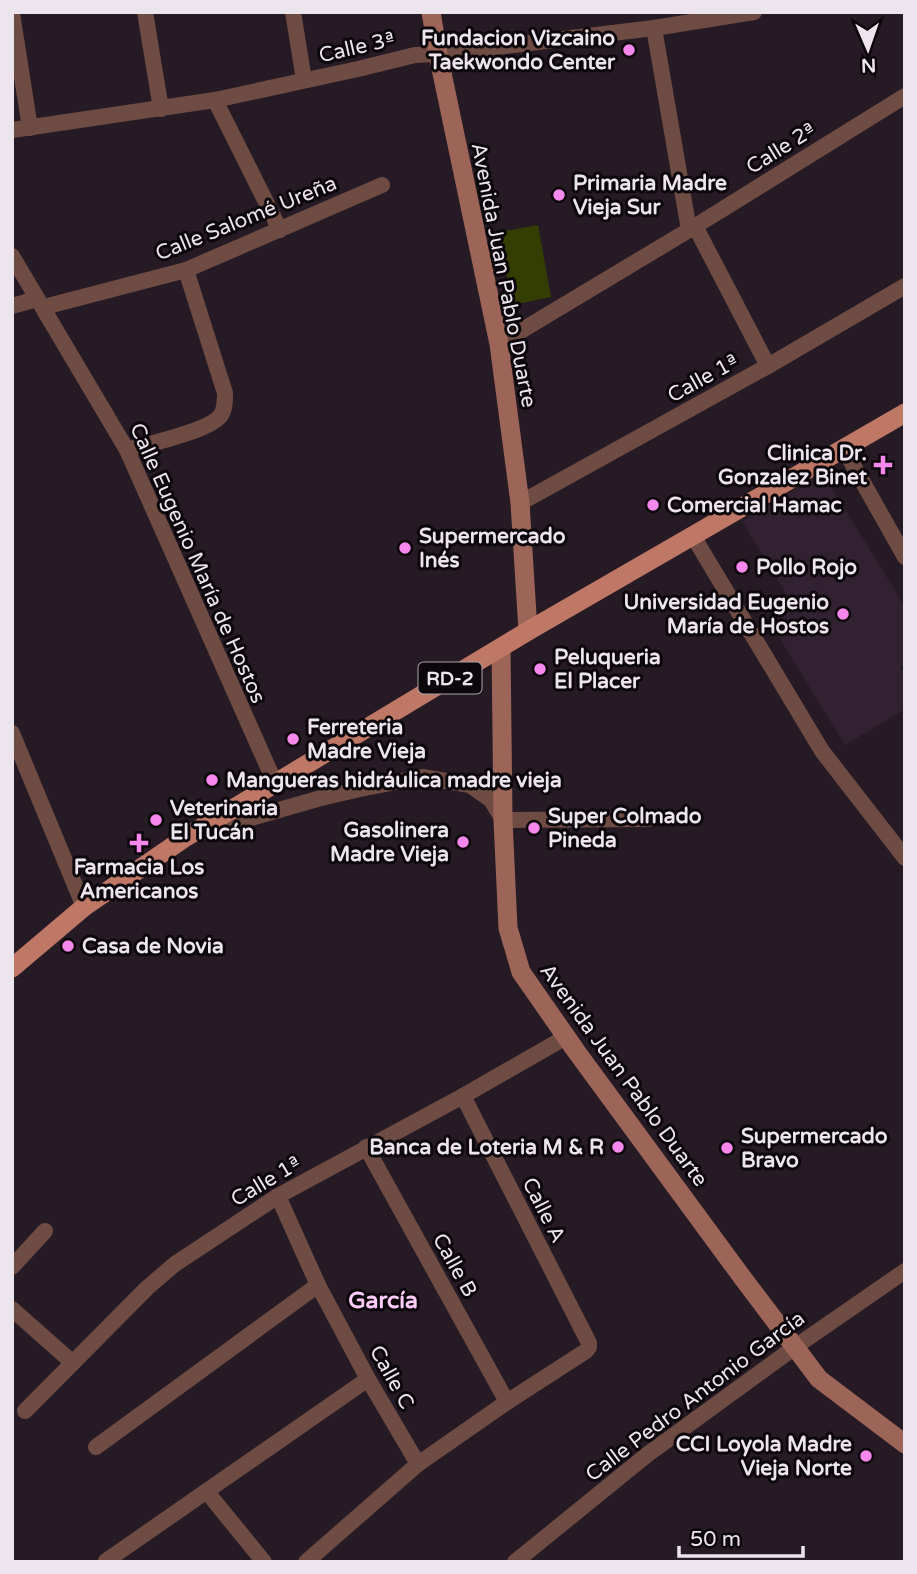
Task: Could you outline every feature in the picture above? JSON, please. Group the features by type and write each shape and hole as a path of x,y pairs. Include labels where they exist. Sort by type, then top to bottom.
{"main road":[{"name":"Avenida Juan Pablo Duarte","path":"431,12 499,344 520,503 528,631"},
{"name":"RD-2","path":"12,968 84,907 186,837 528,631 905,413"},
{"name":"Avenida Juan Pablo Duarte","path":"501,648 503,820 508,928 521,972 819,1379 905,1444"}],"street":[{"path":"145,12 161,109"},
{"path":"293,12 304,80"},
{"name":"Calle 3ª","path":"12,130 215,100 415,55 654,28 754,12"},
{"path":"12,13 30,128"},
{"path":"654,28 692,228 768,366"},
{"name":"Calle 2ª","path":"499,344 905,96"},
{"path":"215,100 280,230"},
{"name":"Calle Salomé Ureña","path":"12,306 40,303 186,270 382,185"},
{"name":"Calle Eugenio María de Hostos","path":"12,256 127,450 275,783"},
{"path":"127,450 206,427 220,418 225,407 225,393 186,270"},
{"name":"Calle 1ª","path":"520,503 768,366 905,286"},
{"path":"844,449 905,557"},
{"path":"693,536 822,751 905,858"},
{"path":"12,733 17,758 84,907"},
{"path":"186,837 321,798 422,777 470,785 491,800 503,820 648,819"},
{"name":"Calle 1ª","path":"25,1411 175,1264 278,1196 566,1037"},
{"name":"Calle A","path":"463,1096 589,1343 586,1351 507,1402"},
{"name":"Calle B","path":"366,1147 507,1402"},
{"name":"Calle C","path":"278,1196 318,1285 368,1379 418,1464"},
{"path":"12,1267 45,1231"},
{"name":"Calle Pedro Antonio García","path":"515,1562 535,1555 648,1454 905,1271"},
{"path":"96,1447 318,1285"},
{"path":"12,1309 73,1363"},
{"path":"106,1561 368,1379"},
{"path":"306,1562 418,1464 507,1402"},
{"path":"206,1492 264,1562"}],"shaded area":[{"name":"Universidad Eugenio María de Hostos","path":"823,473 905,607 905,664 900,668 905,675 905,709 845,745 769,621 793,605 742,521"}],"green space":[{"path":"538,225 551,297 512,305 499,232"}],"place":[{"name":"Fundacion Vizcaino Taekwondo Center","path":"629,50"},
{"name":"Primaria Madre Vieja Sur","path":"559,195"},
{"name":"Clinica Dr. Gonzalez Binet","path":"883,465"},
{"name":"Comercial Hamac","path":"653,505"},
{"name":"Supermercado Inés","path":"405,548"},
{"name":"Pollo Rojo","path":"742,567"},
{"name":"Universidad Eugenio María de Hostos","path":"843,614"},
{"name":"Peluqueria El Placer","path":"540,669"},
{"name":"Ferreteria Madre Vieja","path":"293,739"},
{"name":"Mangueras hidráulica madre vieja","path":"212,780"},
{"name":"Veterinaria El Tucán","path":"156,820"},
{"name":"Super Colmado Pineda","path":"534,828"},
{"name":"Gasolinera Madre Vieja","path":"463,842"},
{"name":"Farmacia Los Americanos","path":"139,843"},
{"name":"Casa de Novia","path":"68,946"},
{"name":"Banca de Loteria M & R","path":"618,1147"},
{"name":"Supermercado Bravo","path":"727,1148"},
{"name":"CCI Loyola Madre Vieja Norte","path":"866,1456"}],"district":[{"name":"García","path":"383,1300"}]}
